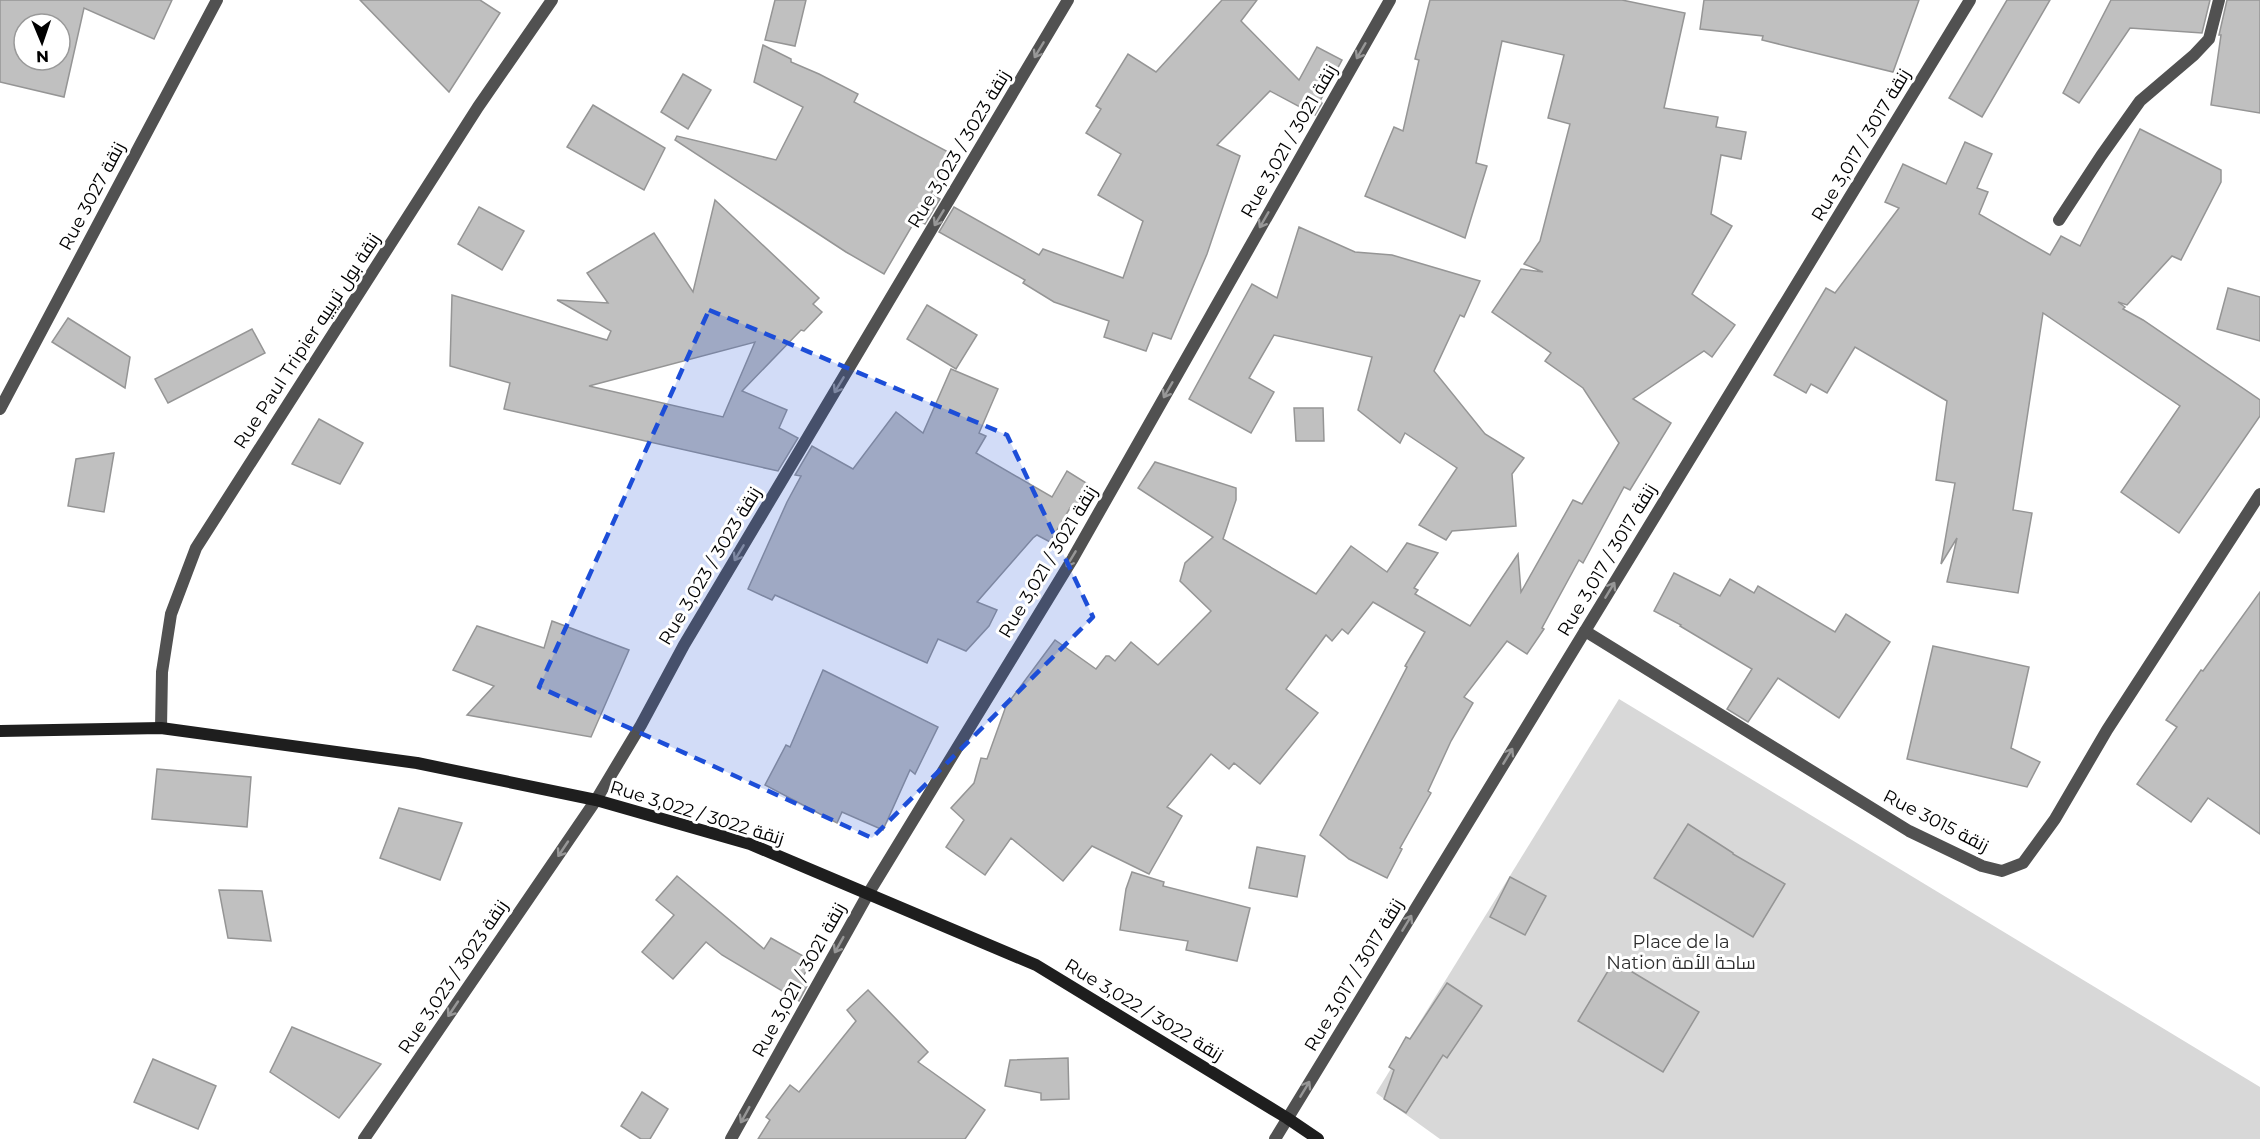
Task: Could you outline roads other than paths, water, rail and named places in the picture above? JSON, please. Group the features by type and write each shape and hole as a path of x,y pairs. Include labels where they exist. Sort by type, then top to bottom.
{"street":[{"name":"Rue 3027 زنقة","path":"0,409 217,0"},
{"name":"Rue Paul Tripier زنقة بول تريبيه","path":"161,728 162,672 171,614 196,548 478,107 552,0"},
{"name":"Rue 3,023 / زنقة 3023","path":"364,1139 596,800 641,725 684,645 1068,0"},
{"name":"Rue 3,021 / زنقة 3021","path":"731,1139 868,894 1072,558 1390,0"},
{"name":"Rue 3,017 / زنقة 3017","path":"1275,1139 1970,0"},
{"path":"2059,220 2140,101 2202,48 2209,39 2219,0"},
{"name":"Rue 3015 زنقة","path":"1585,631 1909,831 1982,866 2002,871 2023,863 2055,819 2107,730 2260,494"},
{"name":"Rue 3,022 / زنقة 3022","path":"0,731 161,728 417,763 596,800 750,844 1036,965 1318,1139"}],"park label":[{"name":"Place de la Nation ساحة الأمة","path":"1681,952"}]}
